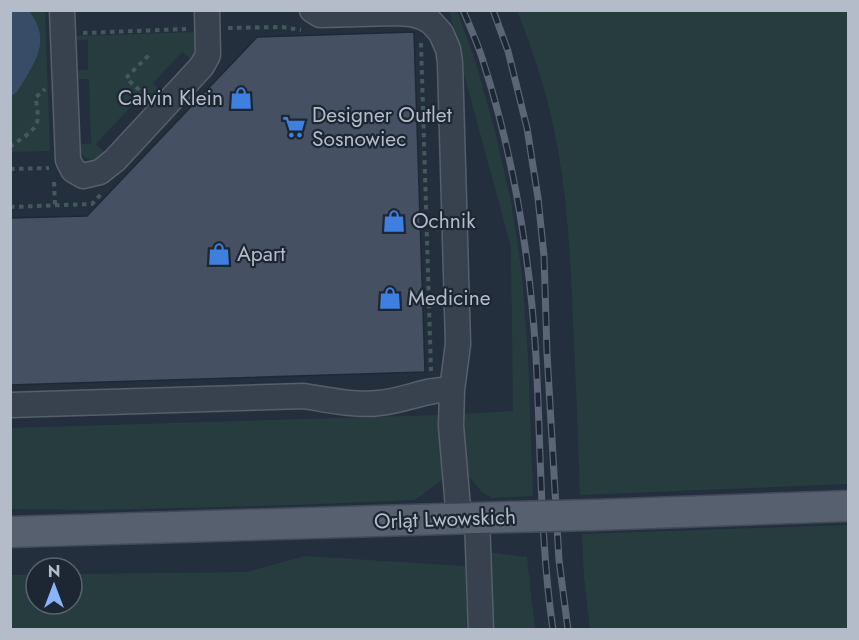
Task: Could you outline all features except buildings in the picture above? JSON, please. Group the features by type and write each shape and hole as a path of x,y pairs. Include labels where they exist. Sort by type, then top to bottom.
{"main road":[{"name":"Orląt Lwowskich","path":"10,530 41,531 849,506"}],"lane":[{"path":"307,20 320,15 396,14 422,17 431,22 441,33 448,49 458,344 452,390 451,426 468,518 482,630"},
{"path":"63,22 68,160 73,170 83,176 100,172 115,160 202,66 208,55 207,19"},
{"path":"10,405 304,396 350,404 378,403 440,389 452,390"}],"path":[{"path":"63,22 207,19 282,27 307,20"},
{"path":"420,35 431,373 425,377"},
{"path":"151,52 126,78 162,109"},
{"path":"10,147 36,125 36,97 51,86"},
{"path":"10,169 54,168"},
{"path":"10,207 92,204 108,187"}],"green space":[{"path":"10,11 45,11 50,151 11,152"},
{"path":"449,11 457,11 475,60 495,131 511,201 522,274 528,356 533,496 492,498 482,492 466,473 459,414 513,411 511,247 464,74 464,61"},
{"path":"517,11 848,11 848,484 580,495 571,279 564,193 555,132 546,97"},
{"path":"197,32 198,54 194,62 182,52 153,83 164,94 147,111 136,101 96,144 107,155 95,160 83,155 76,144 91,144 89,79 74,79 73,71 88,70 88,40 73,40 74,36"},
{"path":"439,415 442,480 415,500 93,510 11,509 10,428"},
{"path":"848,525 848,629 590,629 582,534"},
{"path":"487,552 527,557 535,629 492,629"},
{"path":"305,556 465,566 468,629 11,629 11,575 24,575 24,616 84,616 84,574 247,572"}],"water":[{"path":"11,10 29,11 40,33 40,43 35,62 17,92 11,96"}],"railway":[{"path":"463,10 479,48 504,134 525,245 538,391 543,528 553,630"},
{"path":"493,10 508,51 527,128 538,198 544,256 559,560 568,630"}],"place":[{"name":"Calvin Klein","path":"241,98"},
{"name":"Designer Outlet Sosnowiec","path":"294,127"},
{"name":"Ochnik","path":"394,221"},
{"name":"Apart","path":"219,254"},
{"name":"Medicine","path":"390,298"}]}
